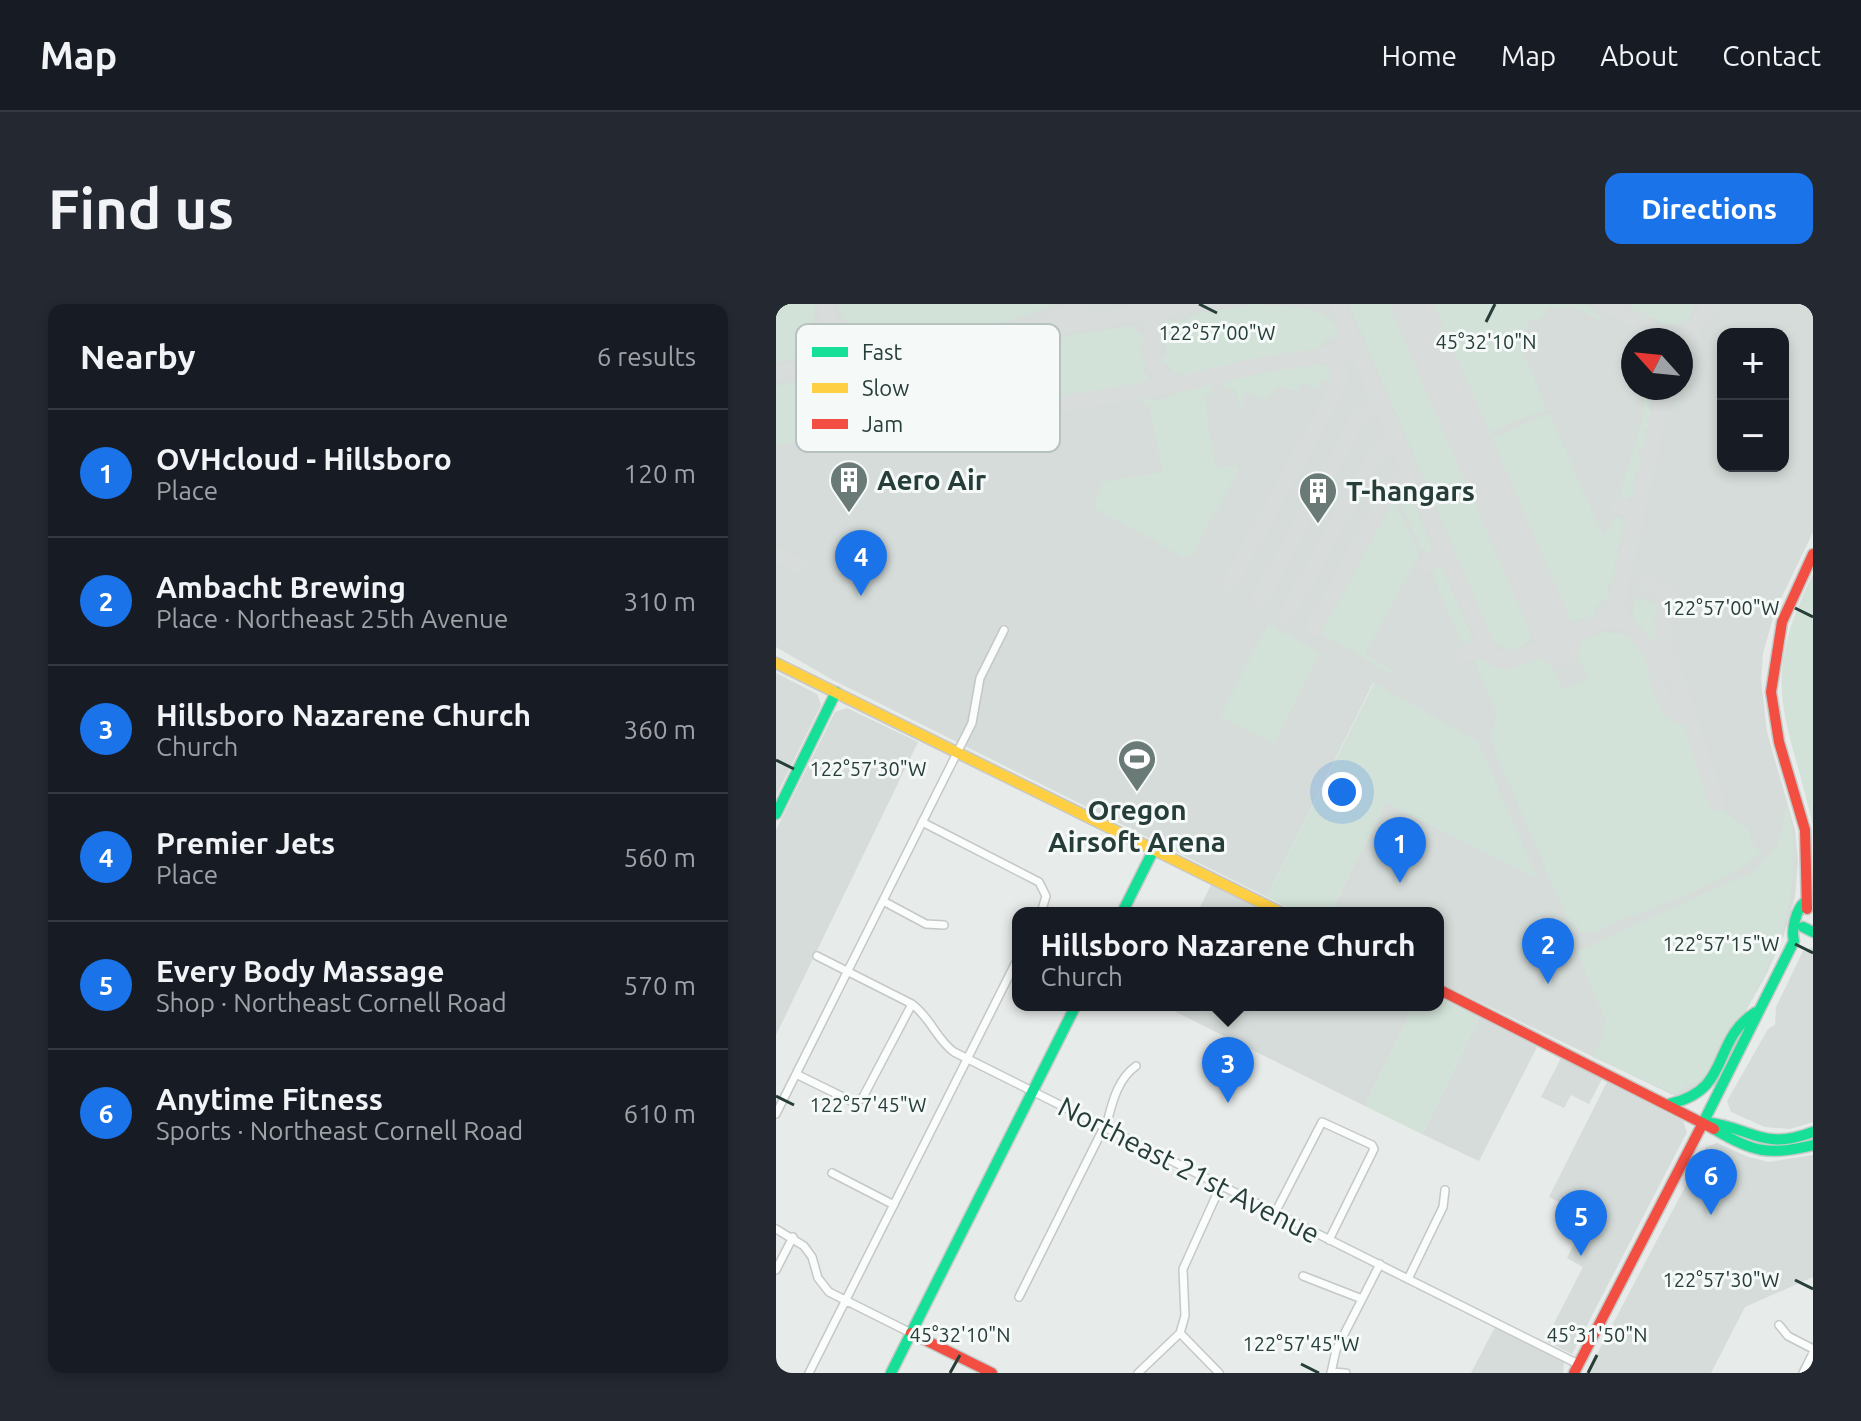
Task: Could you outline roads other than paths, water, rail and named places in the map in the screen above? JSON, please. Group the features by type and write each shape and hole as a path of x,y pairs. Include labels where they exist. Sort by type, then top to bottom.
{"main road":[{"path":"1794,941 1792,934 1805,902 1808,869 1805,832 1778,738 1770,686 1776,636 1790,598 1813,554"},
{"path":"776,663 1270,907"},
{"path":"776,814 836,692"},
{"path":"1125,907 1154,849"},
{"path":"1576,1368 1794,941 1808,929 1805,902"},
{"path":"1444,992 1669,1104 1703,1122 1712,1131 1758,1151 1781,1153 1813,1145"},
{"path":"1669,1104 1689,1103 1703,1094 1748,1015 1761,1010"},
{"path":"891,1373 1073,1011"},
{"path":"1703,1122 1717,1121 1750,1138 1772,1143 1813,1132"},
{"path":"911,1333 992,1373"}],"street":[{"path":"776,1114 958,751 976,711 980,678 1004,630"},
{"path":"922,822 1035,880 1045,891 1042,907"},
{"path":"883,901 926,924 944,925"},
{"name":"Northeast 21st Avenue","path":"817,956 912,1004 925,1014 941,1043 967,1058 1380,1264 1576,1368"},
{"path":"809,1373 1012,970"},
{"path":"796,1074 851,1101 862,1099 912,1004"},
{"path":"1019,1297 1104,1128 1112,1100 1127,1073 1136,1066"},
{"path":"1275,1213 1321,1123 1325,1122 1374,1149 1329,1240"},
{"path":"832,1173 894,1205"},
{"path":"1138,1373 1180,1333 1185,1316 1183,1269 1221,1185"},
{"path":"1408,1279 1443,1207 1445,1190"},
{"path":"776,1229 793,1237 809,1251 825,1288 911,1333"},
{"path":"776,1270 793,1237"},
{"path":"1346,1373 1331,1372 1336,1350 1380,1264"},
{"path":"1303,1276 1362,1299"},
{"path":"1779,1325 1788,1336 1813,1351 1803,1373"},
{"path":"1180,1333 1219,1373"}],"place":[{"name":"Aero Air","path":"849,514"},
{"name":"T-hangars","path":"1318,525"},
{"name":"Premier Jets","path":"861,596"},
{"name":"Oregon Airsoft Arena","path":"1137,793"},
{"name":"OVHcloud - Hillsboro","path":"1400,883"},
{"name":"Ambacht Brewing","path":"1548,984"},
{"name":"Hillsboro Nazarene Church","path":"1228,1103"},
{"name":"Anytime Fitness","path":"1711,1215"},
{"name":"Every Body Massage","path":"1581,1256"}]}
